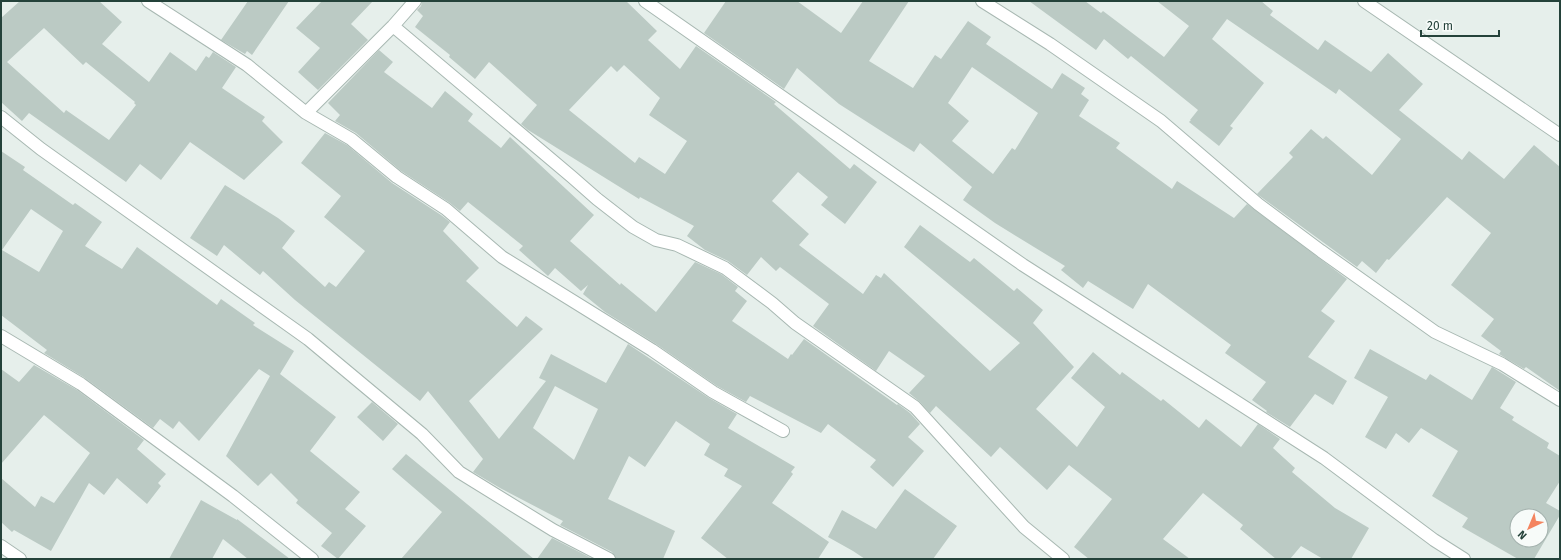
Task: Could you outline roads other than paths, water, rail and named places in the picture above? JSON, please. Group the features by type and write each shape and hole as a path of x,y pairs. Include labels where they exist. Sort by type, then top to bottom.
{"street":[{"path":"148,1 247,65 306,113 351,139 397,177 446,210 502,257 595,313 713,392 783,431"},
{"path":"306,113 393,26 415,1"},
{"path":"645,1 1023,265 1324,458 1434,540 1464,559"},
{"path":"982,1 1050,44 1161,122 1258,204 1435,332 1502,364 1560,400"},
{"path":"1364,1 1560,135"},
{"path":"393,26 597,199 633,227 656,240 677,245 725,268 772,303 795,323 915,407 1024,527 1063,559"},
{"path":"1,116 41,149 308,339 422,434 459,472 553,530 609,559"},
{"path":"1,336 81,384 233,496 312,559"},
{"path":"1,546 20,559"}]}
